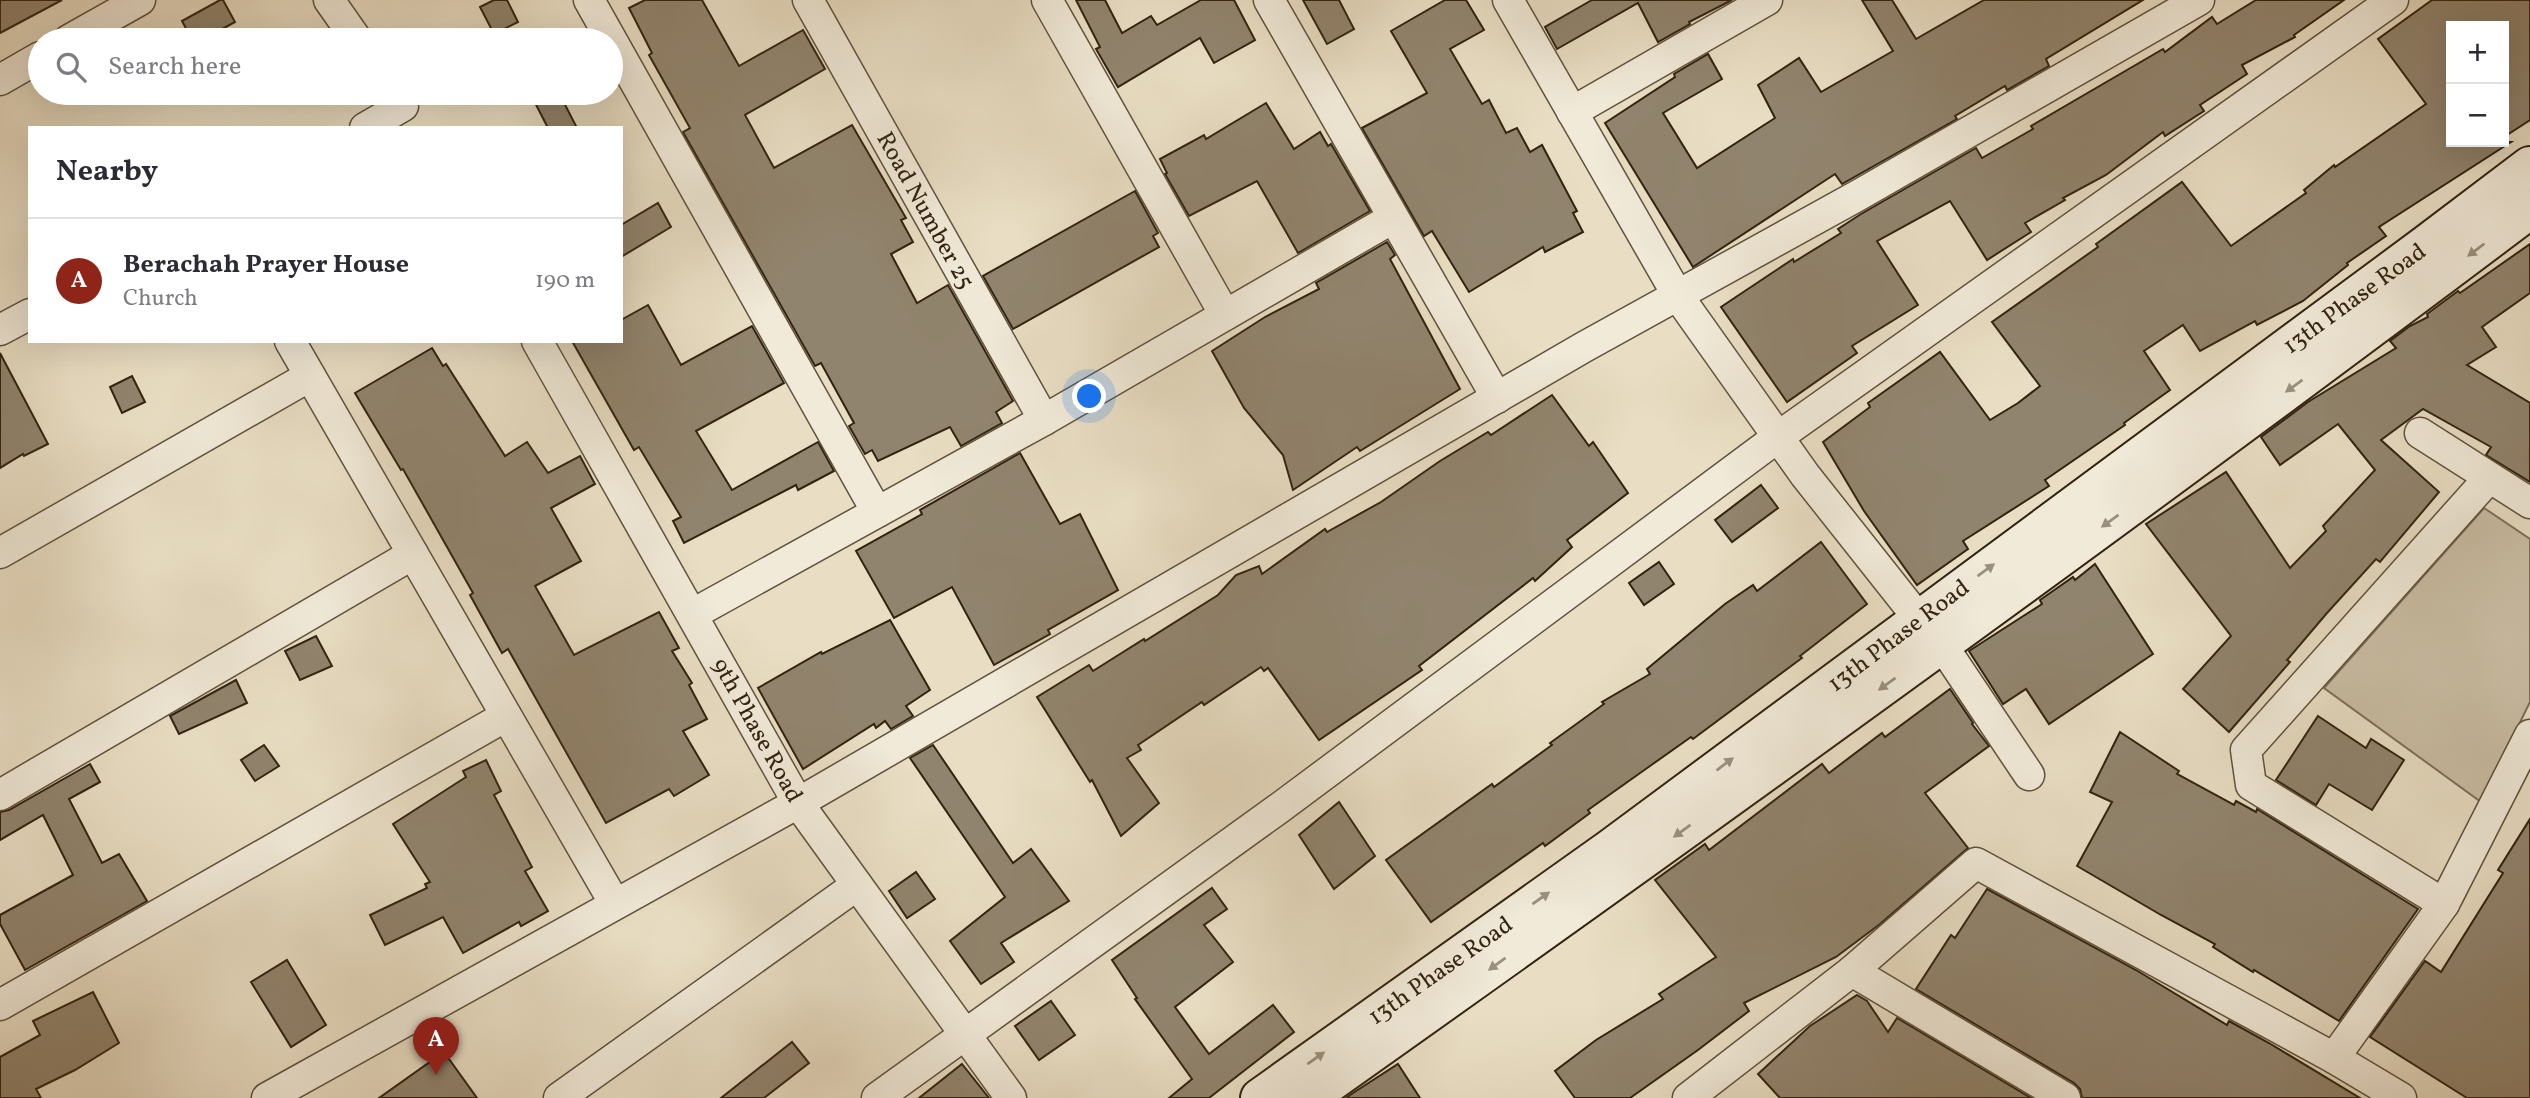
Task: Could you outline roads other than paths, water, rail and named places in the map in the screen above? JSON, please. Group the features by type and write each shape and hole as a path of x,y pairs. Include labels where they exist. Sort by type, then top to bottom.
{"street":[{"path":"90,28 140,0"},
{"path":"329,0 349,28"},
{"path":"589,0 605,28"},
{"name":"Road Number 25","path":"808,0 1044,420"},
{"path":"1047,0 1225,315"},
{"path":"1269,0 1497,398"},
{"path":"1508,0 1678,296 1805,475 1931,632 2029,775"},
{"path":"267,1098 797,803 1497,398 2199,0"},
{"path":"877,1098 1278,809 1778,437 2393,0"},
{"path":"1572,112 1758,2"},
{"path":"623,60 877,512"},
{"path":"0,80 28,64"},
{"path":"369,126 404,109"},
{"name":"13th Phase Road","path":"2037,554 2427,244 2530,166"},
{"name":"13th Phase Road","path":"1308,1098 1827,708 2037,554 2530,209"},
{"path":"693,614 1044,420 1393,218"},
{"path":"0,330 28,315"},
{"path":"291,343 615,904"},
{"name":"9th Phase Road","path":"538,343 797,803 1011,1098"},
{"path":"0,553 310,376"},
{"path":"2420,433 2530,503"},
{"path":"2444,904 2250,785 2246,750 2489,478"},
{"path":"0,795 413,554"},
{"name":"13th Phase Road","path":"1260,1098 1611,849 1827,708"},
{"path":"0,1005 506,716"},
{"path":"2334,1058 2444,904 2530,734"},
{"path":"1688,1098 1852,971 1976,863 2334,1058 2401,1098"},
{"path":"559,1098 857,885"},
{"path":"1852,971 2065,1098"}],"place":[{"name":"Berachah Prayer House","path":"436,1075"}]}
